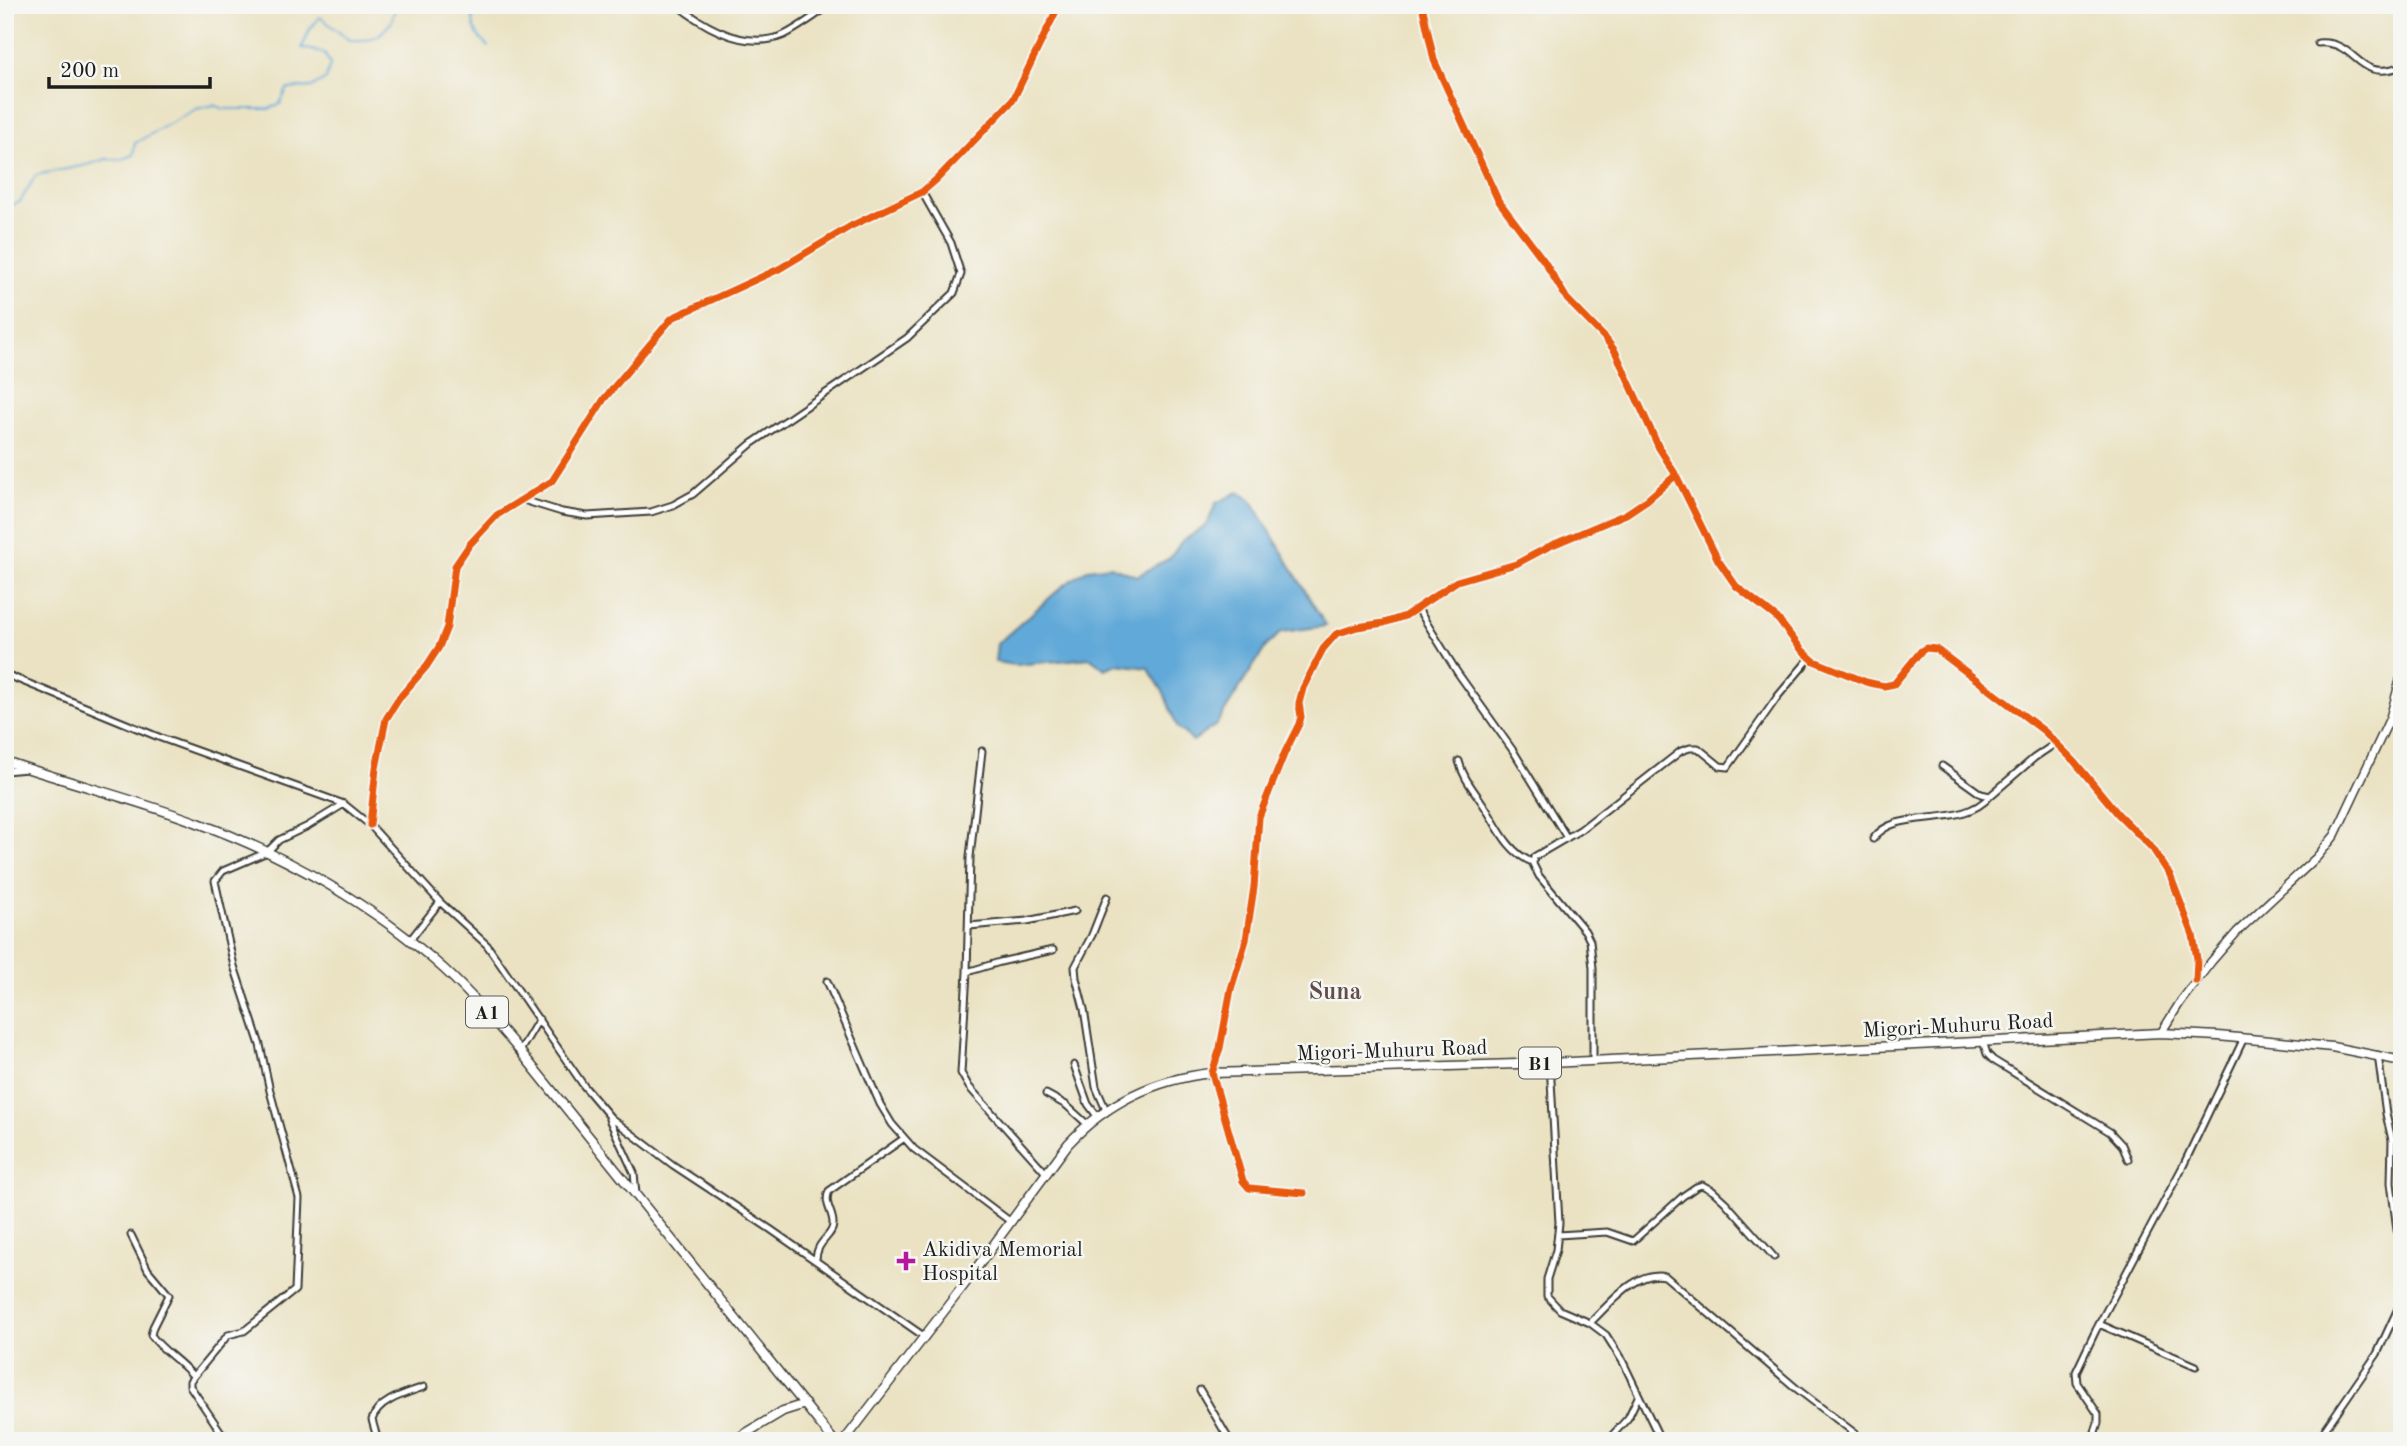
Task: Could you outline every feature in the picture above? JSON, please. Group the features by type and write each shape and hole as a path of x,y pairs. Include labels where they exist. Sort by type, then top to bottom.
{"highway":[{"name":"A1","path":"5,761 198,822 267,852 351,899 409,941 464,988 520,1051 834,1441"},
{"name":"Migori-Muhuru Road","path":"844,1441 1046,1173 1087,1124 1106,1110 1167,1081 1212,1073 1550,1063 2161,1034 2244,1038 2332,1047 2402,1061"},
{"path":"783,1411 797,1395"},
{"path":"733,1441 783,1411 805,1404"}],"main road":[{"path":"2161,1034 2196,981 2237,932 2317,857 2335,835 2390,718 2402,673"}],"street":[{"path":"677,5 706,26 721,33 761,40 783,35 831,5"},
{"path":"370,825 383,728 390,710 430,661 444,637 457,560 492,519 547,485 559,473 604,399 672,318 779,269 843,230 922,192 937,179 1013,100 1059,5"},
{"path":"1422,5 1434,60 1498,200 1544,261 1567,299 1615,351 1649,427 1727,576 1745,594 1777,618 1810,657 1845,674 1884,686 1896,682 1921,650 1938,650 1978,682 2017,708 2056,743 2118,814 2146,841 2165,866 2179,895 2195,942 2196,981"},
{"path":"2318,43 2337,45 2374,71 2382,72 2402,66"},
{"path":"523,500 562,512 587,516 651,512 673,505 693,494 751,444 907,338 954,293 960,283 961,274 951,243 922,192"},
{"path":"1304,1193 1249,1188 1244,1181 1212,1073 1247,932 1254,887 1259,817 1300,721 1299,703 1303,688 1323,649 1336,634 1392,621 1418,609 1457,581 1516,564 1550,546 1626,514 1676,475"},
{"path":"1418,609 1567,838"},
{"path":"1532,862 1538,854 1600,815 1660,766 1687,749 1698,748 1720,766 1728,767 1776,699 1810,657"},
{"path":"5,674 169,741 344,804 370,825 440,902 487,945 584,1086 606,1113 641,1143 925,1337"},
{"path":"1873,839 1886,827 1964,813 1979,807 2034,758 2056,743"},
{"path":"982,751 970,857 961,1073 969,1087 1046,1173"},
{"path":"1459,761 1464,778 1494,824 1517,853 1532,862 1539,876 1569,909 1590,941 1593,968 1593,1060"},
{"path":"1942,766 1981,794 1990,796"},
{"path":"5,771 30,769"},
{"path":"227,1441 190,1386 193,1376 228,1335 244,1331 295,1289 299,1198 260,1045 234,966 215,885 216,876 267,852 279,841 308,827 344,804"},
{"path":"1106,1110 1096,1087 1075,967 1092,935 1107,897"},
{"path":"409,941 440,902"},
{"path":"969,926 1027,921 1075,911"},
{"path":"967,972 1053,950"},
{"path":"827,981 880,1104 903,1139 1011,1222"},
{"path":"520,1051 539,1019"},
{"path":"2092,1441 2098,1414 2082,1393 2075,1378 2099,1324 2183,1166 2244,1038"},
{"path":"1983,1041 1987,1054 1993,1060 2110,1132 2122,1144 2128,1159"},
{"path":"2378,1055 2385,1114 2392,1140 2391,1183 2397,1230 2402,1242"},
{"path":"1550,1063 1558,1235 1547,1279 1546,1296 1560,1310 1599,1329 1614,1347 1661,1441"},
{"path":"1074,1065 1088,1104 1097,1116"},
{"path":"1046,1094 1066,1105 1087,1124"},
{"path":"606,1113 634,1173 636,1195"},
{"path":"804,1253 817,1247 832,1229 833,1223 826,1202 829,1191 903,1139"},
{"path":"1558,1235 1607,1232 1633,1241 1683,1196 1696,1186 1702,1185 1725,1202 1774,1257"},
{"path":"131,1235 148,1270 169,1296 155,1321 151,1335 193,1376"},
{"path":"816,1261 817,1247"},
{"path":"1590,1323 1646,1276 1665,1276 1797,1389 1865,1441"},
{"path":"2317,1441 2377,1354 2402,1300"},
{"path":"2099,1324 2196,1366"},
{"path":"378,1441 372,1420 376,1411 391,1400 424,1387"},
{"path":"1200,1390 1230,1441"},
{"path":"1606,1441 1628,1418 1638,1397"}],"water":[{"path":"1239,492 1252,501 1326,626 1282,632 1267,645 1216,725 1193,741 1177,727 1164,693 1148,668 1117,664 1105,669 1091,658 1015,665 995,662 997,644 1063,586 1088,569 1110,566 1137,576 1170,558 1181,542 1207,525 1216,503"}],"waterway":[{"path":"5,207 20,202 36,175 106,159 120,160 133,155 135,143 196,109 214,105 224,109 269,109 280,104 287,89 313,87 326,79 330,64 324,53 302,48 310,29 320,17 349,40 365,40 378,36 391,23 396,5"},
{"path":"474,5 474,28 488,47"}],"cycle path":[{"path":"370,825 376,768 386,719 439,647 447,627 455,566 470,544 497,515 552,481 604,399 672,318 779,269 851,226 922,192 937,179 1013,100 1059,5"},
{"path":"1422,5 1434,60 1498,200 1544,261 1567,299 1615,351 1659,448 1676,475 1718,560 1736,586 1777,618 1814,661 1866,682 1884,686 1894,684 1921,651 1926,648 1936,649 2044,731 2153,849 2170,875 2193,935 2197,959 2196,981"},
{"path":"1304,1193 1249,1188 1243,1181 1212,1073 1220,1048 1231,989 1246,940 1254,887 1259,817 1299,724 1299,703 1303,688 1323,649 1336,634 1405,616 1457,581 1516,564 1550,546 1626,514 1676,475"}],"place":[{"name":"Akidiva Memorial Hospital","path":"906,1261"}],"district":[{"name":"Suna","path":"1335,991"}]}
